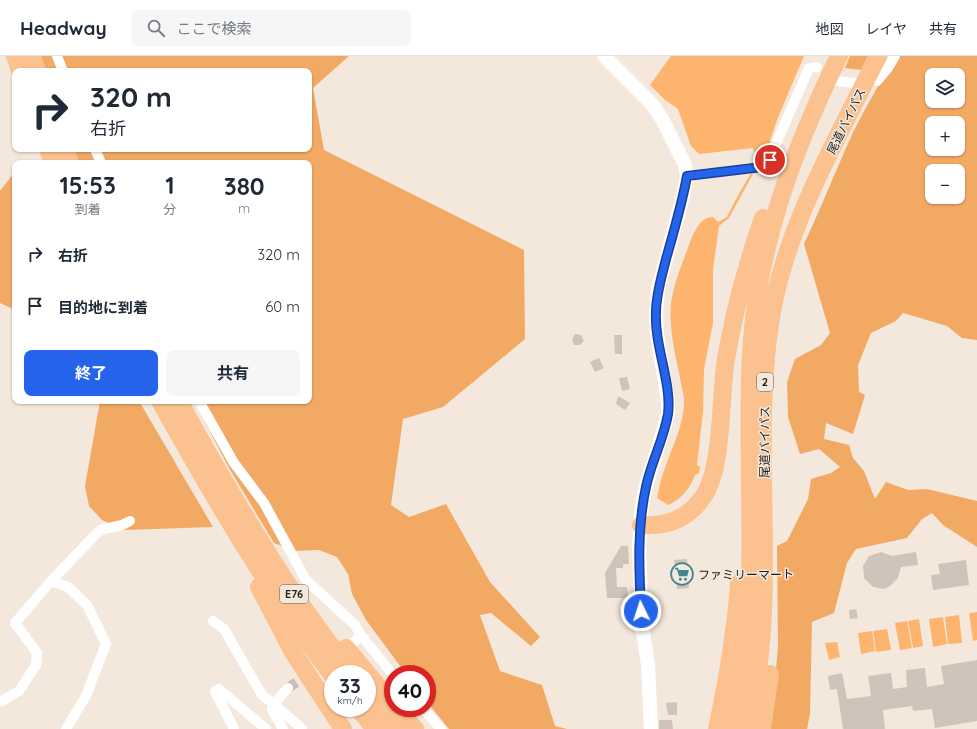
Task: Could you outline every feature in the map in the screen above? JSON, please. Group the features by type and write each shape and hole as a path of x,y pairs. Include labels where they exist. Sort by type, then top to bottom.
{"highway":[{"path":"14,56 19,68"},
{"path":"32,56 37,68"},
{"path":"641,525 654,526 678,520 697,505 710,483 716,452 726,360 744,277 757,235 786,159 835,56"},
{"name":"尾道バイパス","path":"733,729 742,678 750,601 751,559 749,430 751,351 755,314 768,239 792,162 808,122 839,56"},
{"name":"尾道バイパス","path":"747,729 757,679 763,623 763,406 770,325 776,291 785,258 797,224 878,56"},
{"path":"717,729 725,692 738,604 743,512 742,375 745,344 757,277 768,239"},
{"name":"E76","path":"162,404 234,515 299,601 345,665"},
{"name":"E76","path":"180,404 234,515 285,610 325,665"},
{"path":"762,729 771,666 772,610 763,446"},
{"path":"234,515 384,693"},
{"path":"234,515 269,609 293,652 343,729"},
{"path":"376,706 394,729"},
{"path":"365,717 375,729"},
{"path":"404,717 415,729"}],"street":[{"path":"57,56 62,68"},
{"path":"604,56 652,104 662,119 685,165 687,176 658,289 656,312 657,334 668,401 668,413 666,425 646,486 641,525 639,566 642,626 642,729"},
{"path":"877,81 888,68 895,56"},
{"path":"687,176 762,167 770,160 809,68 816,68"},
{"path":"836,80 856,83"},
{"path":"201,404 234,463 264,502 306,580 355,625 385,665"},
{"path":"0,702 20,691 36,665 36,654 15,624 51,581 100,530 122,525 130,521"},
{"path":"51,581 68,587 87,604 106,644 86,696 66,729"},
{"path":"213,621 224,630 262,695 302,729"},
{"path":"642,626 648,666 651,729"},
{"path":"353,643 361,635"},
{"path":"283,729 272,710 274,704 288,688"},
{"path":"234,729 215,691 219,689 266,729"},
{"path":"431,717 441,729"}],"shaded area":[{"path":"40,56 349,56 313,88 324,150 524,250 525,339 443,407 403,419 391,505 409,517 446,504 490,582 540,637 531,646 491,613 480,615 500,671 542,685 555,726 567,729 449,729 436,713 436,665 399,665 366,620 352,594 348,574 337,557 319,550 296,551 274,543 229,468 196,404 312,404 312,160 76,160 72,152 312,152 312,68 44,68"},
{"path":"671,56 804,56 777,120 766,153 757,164 754,164 756,156 753,148 699,154 691,146 678,109 665,100 650,85"},
{"path":"850,56 868,56 861,70 845,68"},
{"path":"896,56 977,56 977,340 962,338 947,326 903,313 896,321 871,333 858,365 859,392 865,395 853,434 826,423 824,439 849,445 853,458 864,471 875,499 886,482 908,490 927,489 977,501 977,547 943,525 932,513 922,519 907,538 856,549 847,563 834,613 812,622 810,714 807,729 769,729 778,646 777,546 787,541 808,499 811,479 831,473 840,467 819,449 800,454 788,417 787,382 795,359 821,345 830,333 804,244 851,136"},
{"path":"754,172 729,218 719,226 713,269 713,323 704,369 703,412 697,465 700,467 699,473 695,475 691,484 681,496 673,503 668,505 657,498 662,476 681,425 684,407 684,398 674,351 670,315 674,287 690,242 698,225 709,217 713,217 718,222 727,217 751,173"},
{"path":"12,175 12,309 0,303 0,191"},
{"path":"99,404 141,404 213,527 124,530 102,520 89,506 85,486"},
{"path":"977,612 977,640 973,641 969,613"},
{"path":"959,615 962,643 948,644 945,617"},
{"path":"943,617 947,644 933,647 929,619"},
{"path":"919,619 923,646 913,648 908,621"},
{"path":"907,621 912,648 900,650 895,623"},
{"path":"887,629 891,650 876,652 873,631"},
{"path":"872,631 875,651 861,654 858,633"},
{"path":"837,642 840,657 829,660 825,643"}],"building":[{"path":"575,334 581,335 584,341 580,345 574,345 572,339"},
{"path":"614,335 622,335 622,354 615,354"},
{"path":"599,358 604,368 595,372 590,362"},
{"path":"627,377 630,389 622,391 619,378"},
{"path":"618,396 630,403 625,410 616,404"},
{"path":"621,546 628,546 629,564 623,564 623,568 616,568 617,587 627,587 628,598 607,598 605,573"},
{"path":"881,552 892,556 916,552 918,565 901,567 898,578 890,586 884,589 873,587 864,578 863,566 869,556"},
{"name":"ファミリーマート","path":"687,559 689,588 677,589 674,560"},
{"path":"966,560 969,585 933,590 931,575 940,574 938,564"},
{"path":"856,609 858,618 850,619 849,610"},
{"path":"977,660 977,721 935,728 932,709 913,711 912,706 883,710 885,729 843,729 837,689 830,690 828,676 842,673 847,699 871,696 868,676 891,673 893,689 907,687 906,670 925,668 927,687 944,684 941,666"},
{"path":"677,702 677,715 668,715 666,703"},
{"path":"659,720 672,720 673,729 659,729"}],"tunnel":[{"path":"288,688 312,672"}],"place":[{"name":"ファミリーマート","path":"682,574"}],"route":[{"path":"641,611 638,545 642,505 651,466 666,425 668,413 668,401 657,334 656,312 658,289 687,176 762,167 770,160"}]}
